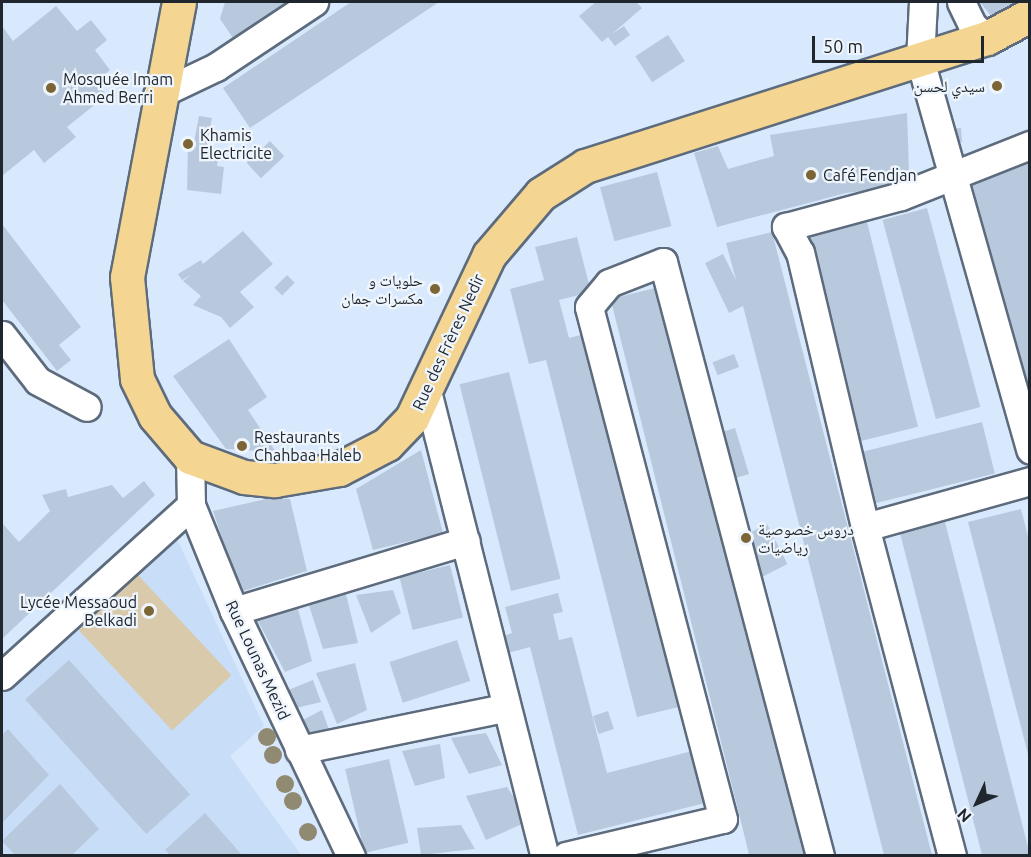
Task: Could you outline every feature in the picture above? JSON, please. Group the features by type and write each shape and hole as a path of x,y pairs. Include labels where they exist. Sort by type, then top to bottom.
{"main road":[{"name":"Rue des Frères Nedir","path":"179,2 157,95 127,277 128,330 137,379 155,416 190,457 244,477 275,480 339,469 387,444 428,391 489,255 541,194 585,166 987,38 1029,15"}],"street":[{"path":"157,95 216,67 314,2"},
{"path":"923,2 920,60 1029,450"},
{"path":"961,2 972,25 987,38"},
{"path":"952,855 865,527 800,253 786,227 953,178 1029,145"},
{"path":"566,855 723,819 589,307 609,284 663,262 819,855"},
{"path":"2,335 38,381 87,407"},
{"path":"428,391 466,541 503,708 544,855"},
{"name":"Rue Lounas Mezid","path":"190,457 191,505 234,611 351,855"},
{"path":"865,527 1029,481"},
{"path":"2,676 191,505"},
{"path":"234,611 466,541"},
{"path":"300,750 503,708"}],"shaded area":[{"name":"Lycée Messaoud Belkadi","path":"172,528 264,726 230,756 301,855 2,856 2,694"},
{"path":"138,575 231,675 172,730 79,630"}],"building":[{"path":"225,2 293,2 235,41 220,19"},
{"path":"351,2 439,2 250,128 223,88"},
{"path":"596,2 636,2 642,8 612,34 624,26 630,35 615,46 608,37 602,42 579,16"},
{"path":"980,2 1019,2 994,20"},
{"name":"Mosquée Imam Ahmed Berri","path":"56,6 77,31 91,20 107,40 95,50 110,70 95,82 107,95 67,127 76,137 44,163 34,150 2,176 2,26 13,41"},
{"path":"668,35 685,61 652,82 635,56"},
{"path":"907,113 909,171 896,173 896,187 846,193 717,227 694,153 718,146 728,169 774,156 770,135"},
{"path":"199,116 212,118 206,149 219,151 217,166 224,167 221,194 187,190 188,144 193,147"},
{"path":"961,128 962,142 943,143 942,129"},
{"path":"270,141 284,156 261,178 247,163"},
{"path":"1029,159 1029,433 964,182"},
{"path":"657,172 671,226 615,241 600,187"},
{"path":"927,208 980,407 936,419 883,220"},
{"path":"867,222 918,427 857,442 806,237"},
{"path":"2,224 81,327 59,345 71,360 57,371 2,300"},
{"path":"243,231 273,264 240,292 254,307 230,328 221,317 193,305 201,296 183,281 191,275 182,280 178,274 201,260 203,264"},
{"path":"772,232 932,855 884,855 743,306 729,313 705,263 723,254 736,280 726,243"},
{"path":"577,237 591,292 559,300 569,338 588,333 683,706 637,717 546,360 529,364 510,289 544,280 535,247"},
{"path":"287,275 295,283 282,296 274,288"},
{"path":"663,286 805,856 749,856 611,299"},
{"path":"229,339 267,397 248,410 276,452 226,449 173,376"},
{"path":"734,354 739,367 718,375 713,362"},
{"path":"509,372 561,579 511,591 460,384"},
{"path":"982,422 995,473 873,504 860,452"},
{"path":"735,428 749,474 727,481 713,435"},
{"path":"421,450 443,533 373,550 356,489"},
{"path":"144,481 155,495 2,639 2,523 19,542 50,511 42,495 66,489 68,497 112,485 123,498"},
{"path":"266,499 290,499 307,571 240,592 213,511"},
{"path":"1021,509 1029,540 1029,758 968,522"},
{"path":"945,522 1029,855 982,855 900,533"},
{"path":"767,524 787,564 757,580 737,539"},
{"path":"450,565 463,617 413,630 400,578"},
{"path":"344,586 358,643 323,649 306,596"},
{"path":"393,590 401,613 371,633 356,595"},
{"path":"558,593 563,612 553,614 559,640 572,637 607,773 692,751 705,803 578,835 530,647 508,653 504,636 512,633 505,607"},
{"path":"298,609 312,661 285,672 252,610"},
{"path":"457,640 470,681 403,703 389,662"},
{"path":"69,660 190,795 146,834 25,699"},
{"path":"355,663 367,710 337,724 316,673"},
{"path":"313,680 321,702 296,708 286,691"},
{"path":"322,710 329,730 310,739 303,720"},
{"path":"608,711 614,729 599,734 593,716"},
{"path":"8,729 49,775 2,823 2,735"},
{"path":"486,733 502,765 469,774 451,738"},
{"path":"440,744 445,778 415,786 402,751"},
{"path":"389,759 408,843 364,853 345,769"},
{"path":"60,784 99,829 72,855 15,855 2,841"},
{"path":"507,787 529,821 486,840 466,796"},
{"path":"205,813 242,855 170,855 165,850"},
{"path":"461,825 475,849 421,855 417,828"}],"place":[{"name":"سيدي لحسن","path":"997,86"},
{"name":"Mosquée Imam Ahmed Berri","path":"51,88"},
{"name":"Khamis Electricite","path":"188,144"},
{"name":"Café Fendjan","path":"811,175"},
{"name":"حلويات و مكسرات جمان","path":"435,289"},
{"name":"Restaurants Chahbaa Haleb","path":"242,446"},
{"name":"دروس خصوصية رياضيات","path":"746,538"},
{"name":"Lycée Messaoud Belkadi","path":"149,611"}]}
